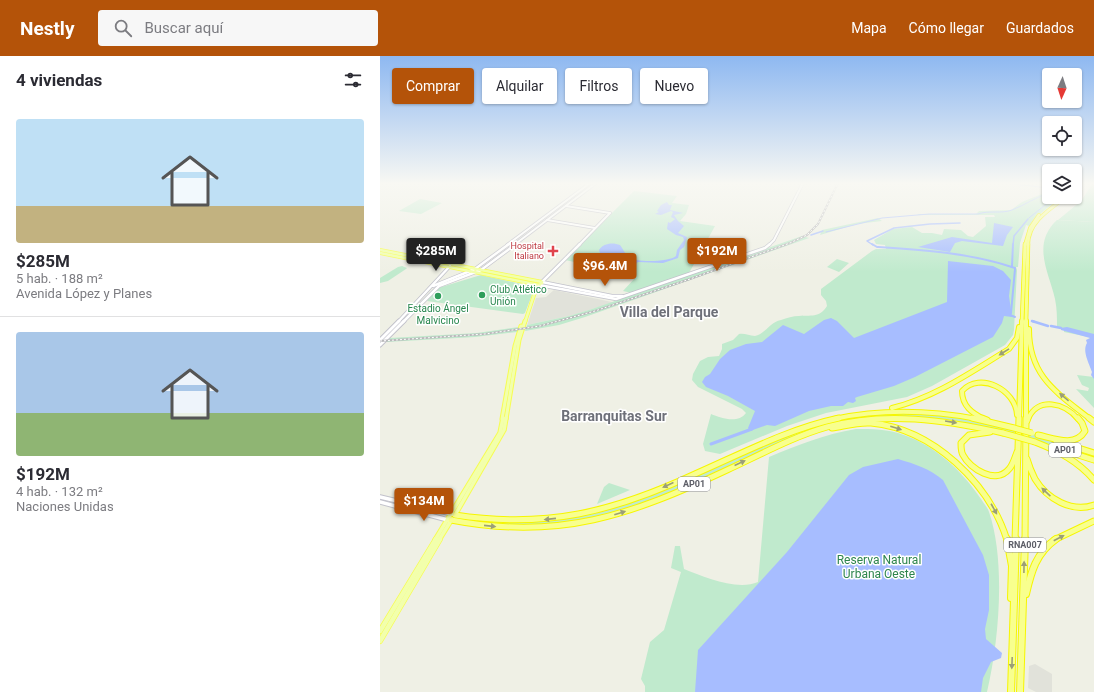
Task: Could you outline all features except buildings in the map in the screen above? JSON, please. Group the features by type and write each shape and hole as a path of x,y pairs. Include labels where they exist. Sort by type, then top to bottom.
{"highway":[{"name":"RNA007","path":"1011,692 1019,440 1017,427 1024,250 1028,232 1036,217 1042,213"},
{"name":"RNA007","path":"1020,692 1026,442 1025,356 1028,246 1031,232 1041,216 1045,213"},
{"path":"821,421 840,415 903,406 926,399 940,391 1013,346 1018,335 1022,305"},
{"path":"1027,307 1030,352 1037,369 1053,388 1094,422"},
{"path":"1008,426 982,418 970,411 962,399 963,388 970,384 978,383 990,385 1005,392 1016,405 1017,427"},
{"path":"1026,427 1028,417 1034,408 1046,404 1062,407 1073,414 1085,431 1080,438 1071,440 1038,435"},
{"name":"AP01","path":"453,514 518,520 548,519 594,512 656,491 778,436 821,421 858,414 900,410 950,415 1017,427 1094,453"},
{"name":"AP01","path":"449,520 498,527 532,528 571,525 600,519 654,501 802,435 844,423 890,418 937,420 1002,433 1094,460"},
{"path":"802,435 860,423 888,426 907,432 925,441 965,471 988,499 999,519 1006,537 1011,558 1013,634"},
{"path":"1002,433 975,433 964,437 959,448 967,464 986,475 998,476 1003,474 1014,464 1019,440"},
{"path":"1026,442 1027,457 1031,471 1049,495 1063,504 1071,506 1088,508 1094,505"},
{"path":"1035,442 1052,448 1071,459 1083,468 1094,480"},
{"path":"1022,648 1026,594 1038,555 1044,547 1054,540 1094,521"}],"main road":[{"path":"380,250 542,282"},
{"path":"380,253 538,285"},
{"path":"498,277 502,274"},
{"path":"502,278 506,275"},
{"path":"380,631 504,430 518,346 538,285 542,282"},
{"path":"380,641 449,520"}],"street":[{"path":"433,286 475,269 551,213"},
{"path":"380,344 437,288 450,281 481,270 557,213"},
{"path":"542,282 610,213 608,213"},
{"path":"538,285 616,299 768,247 778,234 788,213"},
{"path":"542,219 595,228"},
{"path":"380,340 453,264"},
{"path":"542,282 603,294 617,296 629,295"},
{"path":"600,297 603,296 603,294"},
{"path":"380,497 453,514"},
{"path":"380,502 449,520"}],"shaded area":[{"path":"554,290 612,303 569,316 527,325 536,298 546,297"},
{"path":"1035,664 1052,674 1052,692 1036,692 1028,688 1029,666"}],"green space":[{"path":"612,213 686,213 680,221 715,226 689,273 632,293 623,291 635,278 626,273 565,260"},
{"path":"1042,213 1029,226 1026,225 1020,243 1018,267 1016,267 1014,330 1013,335 1005,345 932,386 907,397 826,413 787,426 720,454 705,451 703,444 711,414 734,419 743,416 746,413 742,409 698,387 692,380 693,374 700,361 708,357 719,356 722,349 722,344 733,340 739,334 759,335 777,321 797,316 814,315 824,310 827,306 826,301 821,295 821,289 872,251 876,249 886,249 885,245 876,244 874,240 893,229 912,227 922,233 942,235 944,229 961,230 968,236 973,237 986,226 985,217 995,217 994,215 917,214"},
{"path":"1067,213 1094,213 1094,222 1058,220"},
{"path":"878,218 882,221 857,224 820,235 822,230"},
{"path":"1057,220 1094,222 1094,338 1064,332 1064,329 1057,327 1056,302 1046,268 1043,248 1049,229"},
{"path":"802,236 809,238 585,317 559,325 525,331 527,325 569,316 592,309"},
{"path":"837,259 849,263 839,272 827,267"},
{"path":"402,266 407,268 388,281 380,283 380,278"},
{"name":"Club Atlético Unión","path":"481,275 535,287 525,313 523,314 427,301 438,288"},
{"path":"519,327 517,332 475,337 386,342 390,338 477,333"},
{"path":"1077,375 1094,377 1094,408 1076,389 1088,391 1089,388 1082,385"},
{"path":"926,412 1008,426 1094,453 1094,460 1003,433 903,417 825,427 700,481 613,516 532,528 451,520 455,515 548,519 627,502 778,436 845,416"},
{"name":"Reserva Natural Urbana Oeste","path":"856,429 886,430 904,435 927,446 948,461 966,479 988,509 998,554 999,602 995,650 987,692 645,692 645,686 641,679 650,642 664,630 681,572 671,568 675,546 680,546 684,569 711,579 731,584 740,585 758,582 769,457 822,437"},
{"path":"609,483 630,490 597,504 604,487"}],"water":[{"path":"658,213 667,213 661,215 655,214"},
{"path":"673,213 683,213 674,215 684,226 678,233 687,237 684,247 680,250 678,258 663,263 638,262 627,271 608,267 610,262 619,255 605,255 600,253 599,250 608,244 620,245 629,257 638,260 660,261 676,256 677,250 684,240 683,237 676,235 667,229 668,222 670,223 675,219 671,217"},
{"path":"994,223 1013,227 1007,235 1003,246 962,241 955,243 950,252 918,247 952,237 992,243"},
{"path":"948,261 993,266 1003,271 1011,280 1009,296 1012,317 1004,316 1002,323 993,337 915,377 894,386 857,397 855,398 856,401 853,403 848,402 843,406 831,406 809,411 775,426 767,425 750,431 748,428 755,411 728,396 706,387 702,382 705,377 710,374 720,359 730,350 746,344 762,342 783,325 804,334 824,320 831,318 837,321 854,338 947,302"},
{"path":"1067,327 1094,334 1094,379 1091,375 1092,372 1085,350 1087,343 1086,340 1090,338 1061,330 1061,328"},
{"name":"Reserva Natural Urbana Oeste","path":"898,459 922,467 943,480 983,555 989,575 989,610 985,629 986,639 1002,653 1001,658 991,662 983,678 981,692 695,692 698,650 787,552 849,475 863,467"}],"waterway":[{"path":"826,232 882,218 929,214 984,213"},
{"path":"1029,218 1036,213"},
{"path":"1013,245 1014,236 1028,219"},
{"path":"873,245 867,241 894,228 930,224 960,223"},
{"path":"811,235 823,231"},
{"path":"872,244 877,247 929,251 964,256 1015,268"},
{"path":"1012,266 1013,244"},
{"path":"1011,313 1015,269"},
{"path":"1010,315 1015,317"},
{"path":"1035,322 1032,321 1048,326"},
{"path":"1051,326 1061,328"},
{"path":"711,444 752,429"}],"railway":[{"path":"380,341 485,334 540,326 595,311 790,243 807,235 818,224 824,213"}],"place":[{"name":"Hospital Italiano","path":"553,251"},
{"name":"Club Atlético Unión","path":"482,295"},
{"name":"Estadio Ángel Malvicino","path":"438,296"}],"district":[{"name":"Villa del Parque","path":"669,312"},
{"name":"Barranquitas Sur","path":"614,416"}]}
